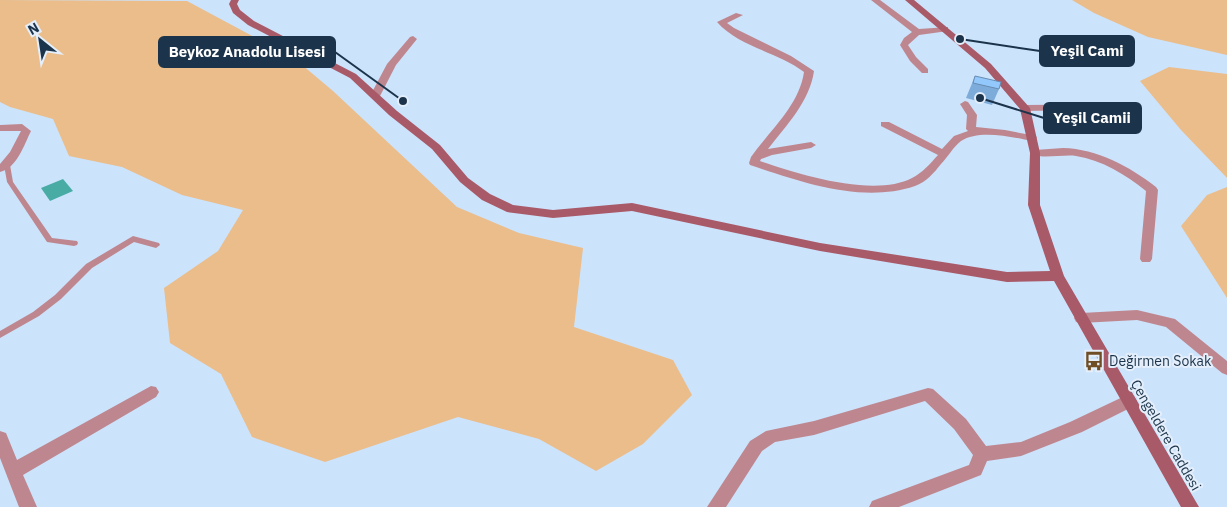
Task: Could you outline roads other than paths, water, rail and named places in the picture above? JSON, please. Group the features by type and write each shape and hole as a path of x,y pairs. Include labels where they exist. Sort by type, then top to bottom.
{"street":[{"path":"235,0 233,4 236,11 251,23 353,76 436,147 464,180 486,197 511,209 553,214 632,207 830,248 1007,277 1058,276"},
{"path":"875,0 917,31"},
{"name":"Çengeldere Caddesi","path":"909,0 988,66 1025,108 1035,153 1034,205 1058,276 1190,507"},
{"path":"739,15 721,22 730,32 798,62 809,71 807,86 779,128 756,157 754,163 795,177 834,185 887,188 911,183 926,175 960,137 995,131 1032,138"},
{"path":"925,71 913,59 904,45 908,36 917,31 945,29"},
{"path":"375,96 392,64 413,39"},
{"path":"965,104 972,115 971,129 983,133"},
{"path":"1025,108 1127,107"},
{"path":"885,124 944,154"},
{"path":"0,128 22,127 26,131 16,152 3,167"},
{"path":"756,157 770,152 811,145"},
{"path":"1035,153 1077,152 1101,160 1135,176 1152,190 1146,260"},
{"path":"1081,318 1137,315 1170,323 1227,369"},
{"path":"14,471 151,392"},
{"path":"716,507 756,446 772,436 830,424 928,394 960,424 982,454"},
{"path":"982,454 1021,449 1076,427 1129,401"},
{"path":"0,438 28,507"},
{"path":"878,507 975,470 982,454"}],"lane":[{"path":"3,167 10,182 50,240 74,243"},
{"path":"0,335 62,294 89,266 133,240 156,245"}],"place":[{"name":"Yeşil Cami","path":"960,39"},
{"name":"Yeşil Camii","path":"980,98"},
{"name":"Beykoz Anadolu Lisesi","path":"403,101"},
{"name":"Değirmen Sokak","path":"1094,361"}]}
